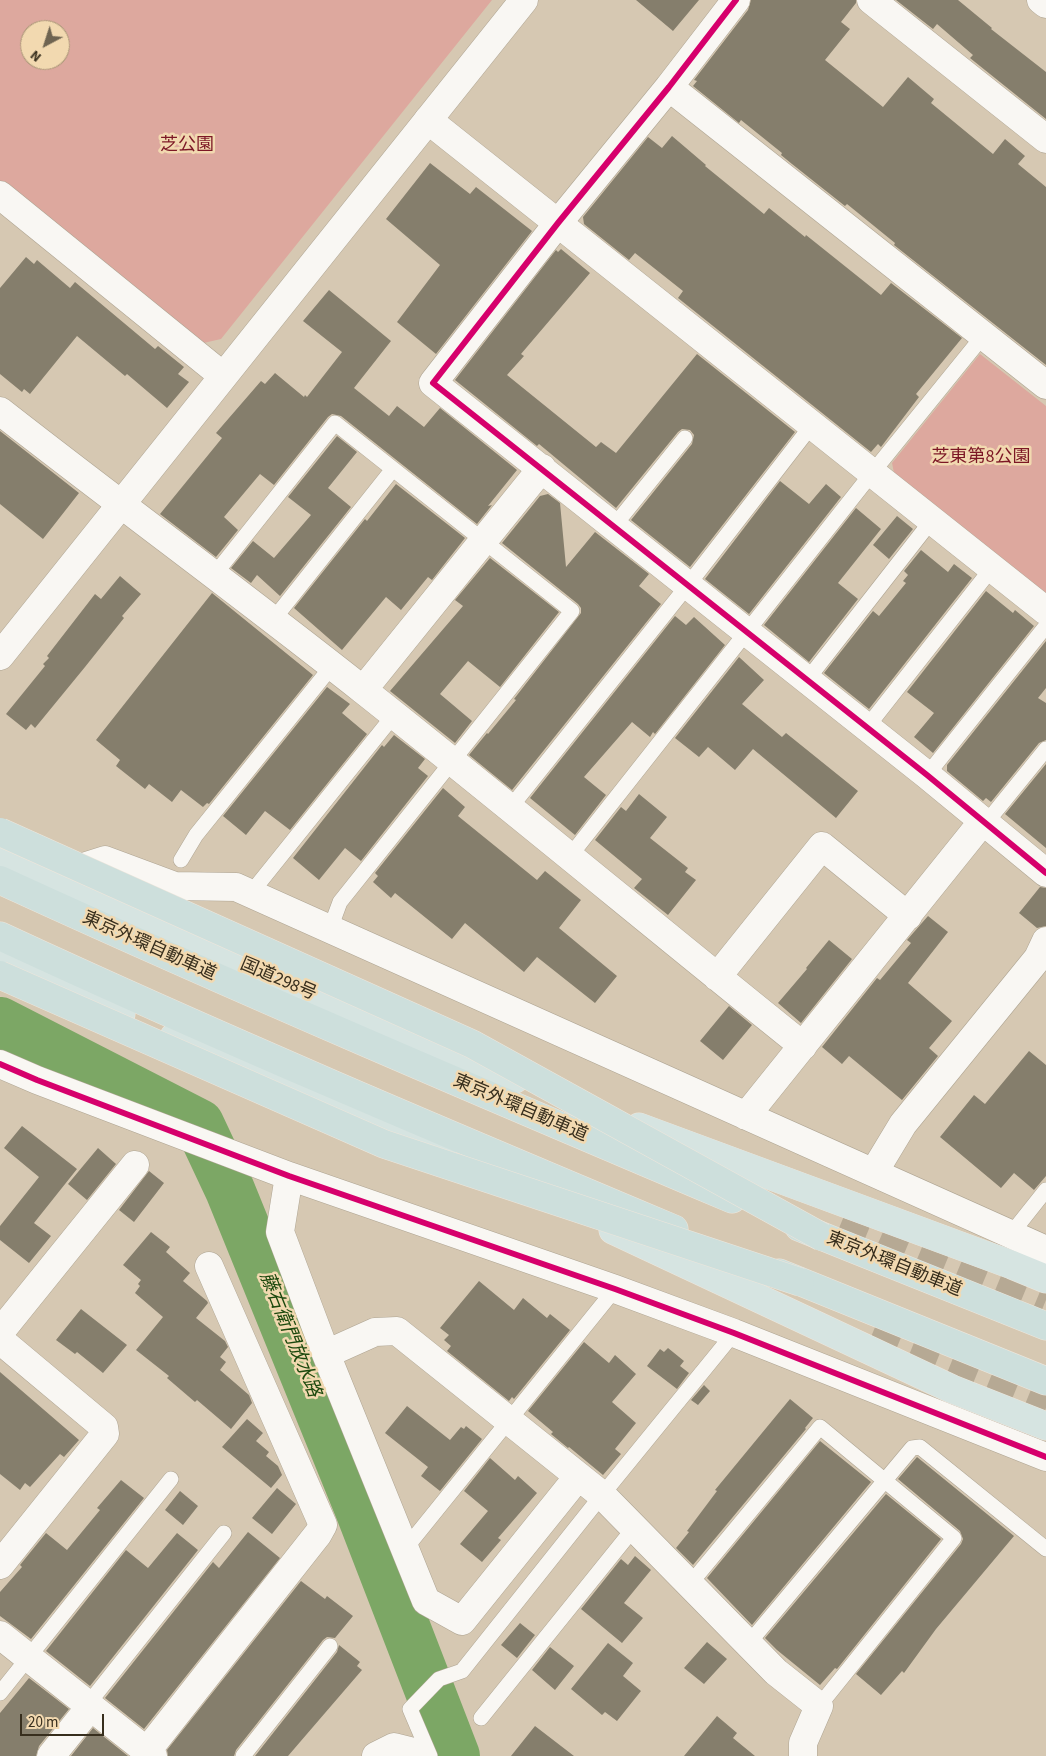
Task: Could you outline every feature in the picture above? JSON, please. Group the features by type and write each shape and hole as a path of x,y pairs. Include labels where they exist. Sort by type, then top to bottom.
{"highway":[{"path":"0,832 472,1044 822,1237"},
{"name":"国道298号","path":"0,858 146,926 559,1097 1046,1279"},
{"name":"東京外環自動車道","path":"0,880 459,1084 822,1237 1046,1326"},
{"path":"0,936 115,989 432,1127 800,1282 1046,1381"},
{"path":"0,957 113,1011 518,1185 952,1389 1046,1426"},
{"path":"0,975 384,1144 800,1282"}],"street":[{"path":"0,654 121,506 524,0"},
{"path":"736,0 433,383 867,727 1046,873"},
{"path":"871,0 1046,139"},
{"path":"1041,0 1046,4"},
{"path":"669,87 1046,385"},
{"path":"428,120 1046,611"},
{"path":"0,194 223,376"},
{"path":"0,411 121,506 215,574 363,690 803,1046"},
{"path":"363,690 542,468"},
{"path":"746,1116 984,822"},
{"path":"716,976 822,846 908,916"},
{"path":"44,880 105,860 175,886 236,887 1046,1250"},
{"path":"874,1172 903,1124 1038,958 1046,941"},
{"path":"0,1064 37,1080 290,1176 615,1289 734,1333 1046,1457"},
{"path":"0,1565 105,1434 104,1426 1,1340 1,1331 135,1166"},
{"path":"290,1176 280,1232 326,1354 426,1602 462,1621 570,1488"},
{"path":"0,1635 150,1753 318,1534 323,1525 209,1266"},
{"path":"326,1354 375,1332 397,1331 602,1495 776,1672 819,1706 803,1743 803,1756"},
{"path":"50,1756 90,1705"},
{"path":"376,1756 394,1747 410,1751 414,1756"}],"lane":[{"path":"570,856 872,473 983,336"},
{"path":"215,574 335,423 572,611 340,902 330,929"},
{"path":"510,808 688,585 812,425"},
{"path":"614,526 685,438"},
{"path":"273,620 393,469"},
{"path":"808,680 932,520"},
{"path":"867,727 992,568"},
{"path":"927,775 1046,626"},
{"path":"181,860 196,835 332,666"},
{"path":"251,893 394,715"},
{"path":"984,822 1046,749"},
{"path":"1011,1234 1046,1190"},
{"path":"405,1549 615,1289"},
{"path":"430,1756 410,1709 438,1679 462,1671 734,1333"},
{"path":"690,1584 820,1426 954,1538 819,1706"},
{"path":"748,1644 912,1448 920,1447 1046,1549"},
{"path":"0,1693 171,1479"},
{"path":"481,1718 634,1528"},
{"path":"90,1705 224,1533"},
{"path":"242,1756 330,1646"}],"green space":[{"name":"芝公園","path":"0,0 492,0 221,339 199,344 0,181"},
{"name":"芝東第8公園","path":"980,354 1046,406 1046,596 894,473 892,463"}],"building":[{"path":"636,0 699,0 673,31"},
{"path":"751,0 856,0 856,3 841,22 850,29 825,60 883,107 908,77 934,99 931,103 993,154 1005,139 1025,156 1018,164 1046,187 1046,365 894,245 895,243 847,204 845,206 792,164 781,155 782,153 741,120 739,123 693,86 697,81 694,80 748,10"},
{"path":"896,0 958,0 991,29 1046,72 1046,119 970,58 973,55 937,24 933,29"},
{"path":"672,136 705,166 764,214 769,208 881,295 891,283 962,338 916,394 919,397 881,447 878,444 871,452 678,298 683,291 635,253 629,260 584,224 583,217 648,137 662,148"},
{"path":"430,163 470,194 476,187 532,231 436,354 397,322 440,265 386,219"},
{"path":"561,249 590,273 521,354 524,356 507,375 596,447 601,442 616,453 697,354 795,432 690,567 631,520 692,444 694,435 690,430 682,429 678,432 616,508 539,444 537,446 455,380 556,250 558,252"},
{"path":"26,257 34,264 37,260 70,288 75,282 155,349 158,346 184,367 178,374 189,382 167,408 127,374 125,376 77,336 30,394 24,389 22,392 0,374 0,288"},
{"path":"329,290 391,341 354,388 389,416 397,406 424,427 440,408 517,470 488,506 492,505 477,524 341,416 332,414 274,485 260,474 224,517 238,530 216,557 160,514 222,438 216,433 261,381 265,384 275,373 304,397 305,395 307,397 342,352 303,321"},
{"path":"0,431 79,493 43,539 0,504"},
{"path":"337,436 357,452 328,488 351,507 280,596 257,575 251,583 231,568 253,541 274,558 311,515 288,497"},
{"path":"780,481 809,504 826,484 841,497 749,614 705,579"},
{"path":"396,484 465,538 432,580 428,577 401,610 386,597 342,650 294,608 365,519 367,521"},
{"path":"548,494 560,503 566,567 595,532 649,574 639,586 661,604 512,790 469,755 516,700 514,699 581,613 581,608 578,604 502,543 540,496"},
{"path":"856,508 881,529 838,583 858,599 809,662 764,625"},
{"path":"897,516 913,529 889,559 873,545"},
{"path":"921,550 948,572 954,564 972,578 869,709 824,673 873,611 879,616 906,583 903,581 908,575 904,571"},
{"path":"490,558 559,612 500,687 468,661 440,694 472,721 455,743 390,691 463,606 455,600"},
{"path":"120,576 141,594 122,616 124,618 35,728 31,724 26,730 6,714 45,666 43,664 49,658 47,656 95,594 101,599"},
{"path":"986,591 1013,613 1015,610 1034,626 933,753 914,737 934,713 907,692"},
{"path":"212,593 313,675 209,804 207,803 203,807 181,790 172,802 149,784 145,789 116,766 120,760 96,740"},
{"path":"675,616 686,625 694,617 725,645 655,734 653,732 650,737 632,722 584,777 606,795 575,835 530,798"},
{"path":"1046,641 1046,688 1038,698 1046,703 1046,740 1039,743 991,802 986,798 983,801 947,771 947,765"},
{"path":"739,657 764,680 742,704 782,737 786,733 858,791 836,818 753,749 735,770 708,747 699,757 675,738"},
{"path":"327,687 350,704 342,713 367,734 290,830 265,811 246,835 223,816"},
{"path":"394,735 425,759 418,768 428,776 361,861 345,848 319,880 293,858 382,745 384,747"},
{"path":"1046,764 1046,848 1005,814"},
{"path":"443,788 465,807 458,816 537,880 545,871 581,900 559,928 617,976 595,1003 537,957 524,972 465,923 452,939 395,893 391,898 373,882 378,876 375,873"},
{"path":"639,794 667,817 650,838 688,868 685,872 696,880 668,915 634,888 642,879 595,840 621,807 626,811"},
{"path":"1040,887 1046,888 1046,926 1037,928 1019,913"},
{"path":"928,916 948,932 908,983 952,1021 929,1048 938,1056 902,1100 849,1056 842,1064 822,1047 877,978 880,980 911,943 907,940"},
{"path":"829,940 852,959 801,1023 778,1003"},
{"path":"729,1006 752,1025 723,1060 700,1041"},
{"path":"1029,1051 1046,1065 1046,1176 1034,1190 1014,1173 1001,1188 940,1137 974,1095 985,1104"},
{"path":"22,1126 77,1169 34,1223 51,1236 29,1263 0,1240 0,1226 39,1177 4,1148"},
{"path":"98,1148 116,1164 87,1200 68,1184"},
{"path":"149,1171 164,1183 134,1222 119,1210"},
{"path":"151,1232 170,1247 166,1252 190,1273 183,1281 207,1301 208,1303 196,1318 225,1341 228,1347 220,1357 226,1362 220,1370 249,1395 252,1403 231,1429 197,1400 195,1402 167,1378 169,1376 136,1350 163,1317 135,1293 140,1286 138,1284 141,1280 123,1265"},
{"path":"479,1281 514,1310 523,1298 547,1318 550,1314 570,1330 514,1399 512,1397 509,1401 447,1351 451,1346 444,1340 449,1335 440,1328"},
{"path":"81,1309 127,1345 103,1373 77,1352 75,1354 56,1340"},
{"path":"584,1342 609,1363 615,1355 636,1374 612,1402 636,1423 615,1449 621,1454 603,1475 551,1434 553,1432 528,1411"},
{"path":"668,1348 684,1361 680,1366 689,1373 677,1389 647,1366 660,1349 664,1352"},
{"path":"0,1372 79,1440 64,1457 60,1454 30,1487 25,1483 20,1490 0,1474"},
{"path":"704,1385 710,1391 698,1405 691,1400"},
{"path":"790,1399 813,1418 806,1429 693,1565 676,1548 717,1491 715,1490"},
{"path":"407,1406 450,1440 461,1427 464,1429 466,1426 482,1439 440,1491 421,1476 428,1467 385,1433"},
{"path":"247,1419 263,1433 256,1441 269,1452 266,1456 278,1466 282,1475 271,1488 222,1447"},
{"path":"820,1441 871,1482 752,1625 707,1578"},
{"path":"917,1457 1014,1536 936,1629 904,1673 902,1671 881,1695 856,1674 961,1544 963,1539 960,1531 898,1479"},
{"path":"490,1458 515,1480 518,1476 537,1493 498,1538 501,1540 482,1562 460,1544 488,1511 464,1491"},
{"path":"121,1480 144,1498 31,1639 0,1616 0,1592 22,1567 20,1565 46,1533 67,1550 100,1510 97,1508"},
{"path":"277,1488 296,1504 272,1534 252,1518"},
{"path":"180,1491 198,1506 183,1525 165,1510"},
{"path":"886,1494 941,1539 837,1669 835,1668 820,1685 765,1638"},
{"path":"248,1532 280,1558 144,1729 105,1698 213,1562 219,1568"},
{"path":"177,1533 198,1550 90,1686 46,1651 126,1550 148,1568"},
{"path":"635,1556 651,1570 624,1603 643,1618 622,1643 581,1609 621,1559 628,1565"},
{"path":"301,1581 325,1599 327,1596 353,1616 335,1638 327,1637 323,1640 236,1750 234,1756 168,1756 167,1750"},
{"path":"520,1623 535,1635 517,1658 501,1645"},
{"path":"707,1642 727,1659 704,1684 684,1668"},
{"path":"608,1643 633,1663 623,1676 641,1691 617,1721 605,1712 602,1715 571,1689"},
{"path":"339,1645 360,1662 357,1666 362,1670 288,1756 255,1756 337,1652"},
{"path":"550,1647 574,1666 555,1690 532,1670"},
{"path":"29,1678 69,1709 39,1746 36,1756 0,1756 0,1713"},
{"path":"717,1716 737,1733 733,1738 755,1756 684,1756"},
{"path":"535,1726 574,1756 511,1756"},
{"path":"93,1728 128,1756 71,1756"}],"waterway":[{"name":"藤右衛門放水路","path":"0,1022 199,1124 230,1190 360,1510 455,1756"}],"tunnel":[{"path":"844,1216 1046,1300"},
{"path":"871,1337 1046,1408"}],"cycle path":[{"path":"736,0 433,383 927,775 1046,873"},
{"path":"0,1064 37,1080 289,1176 615,1289 734,1333 1046,1457"}]}
